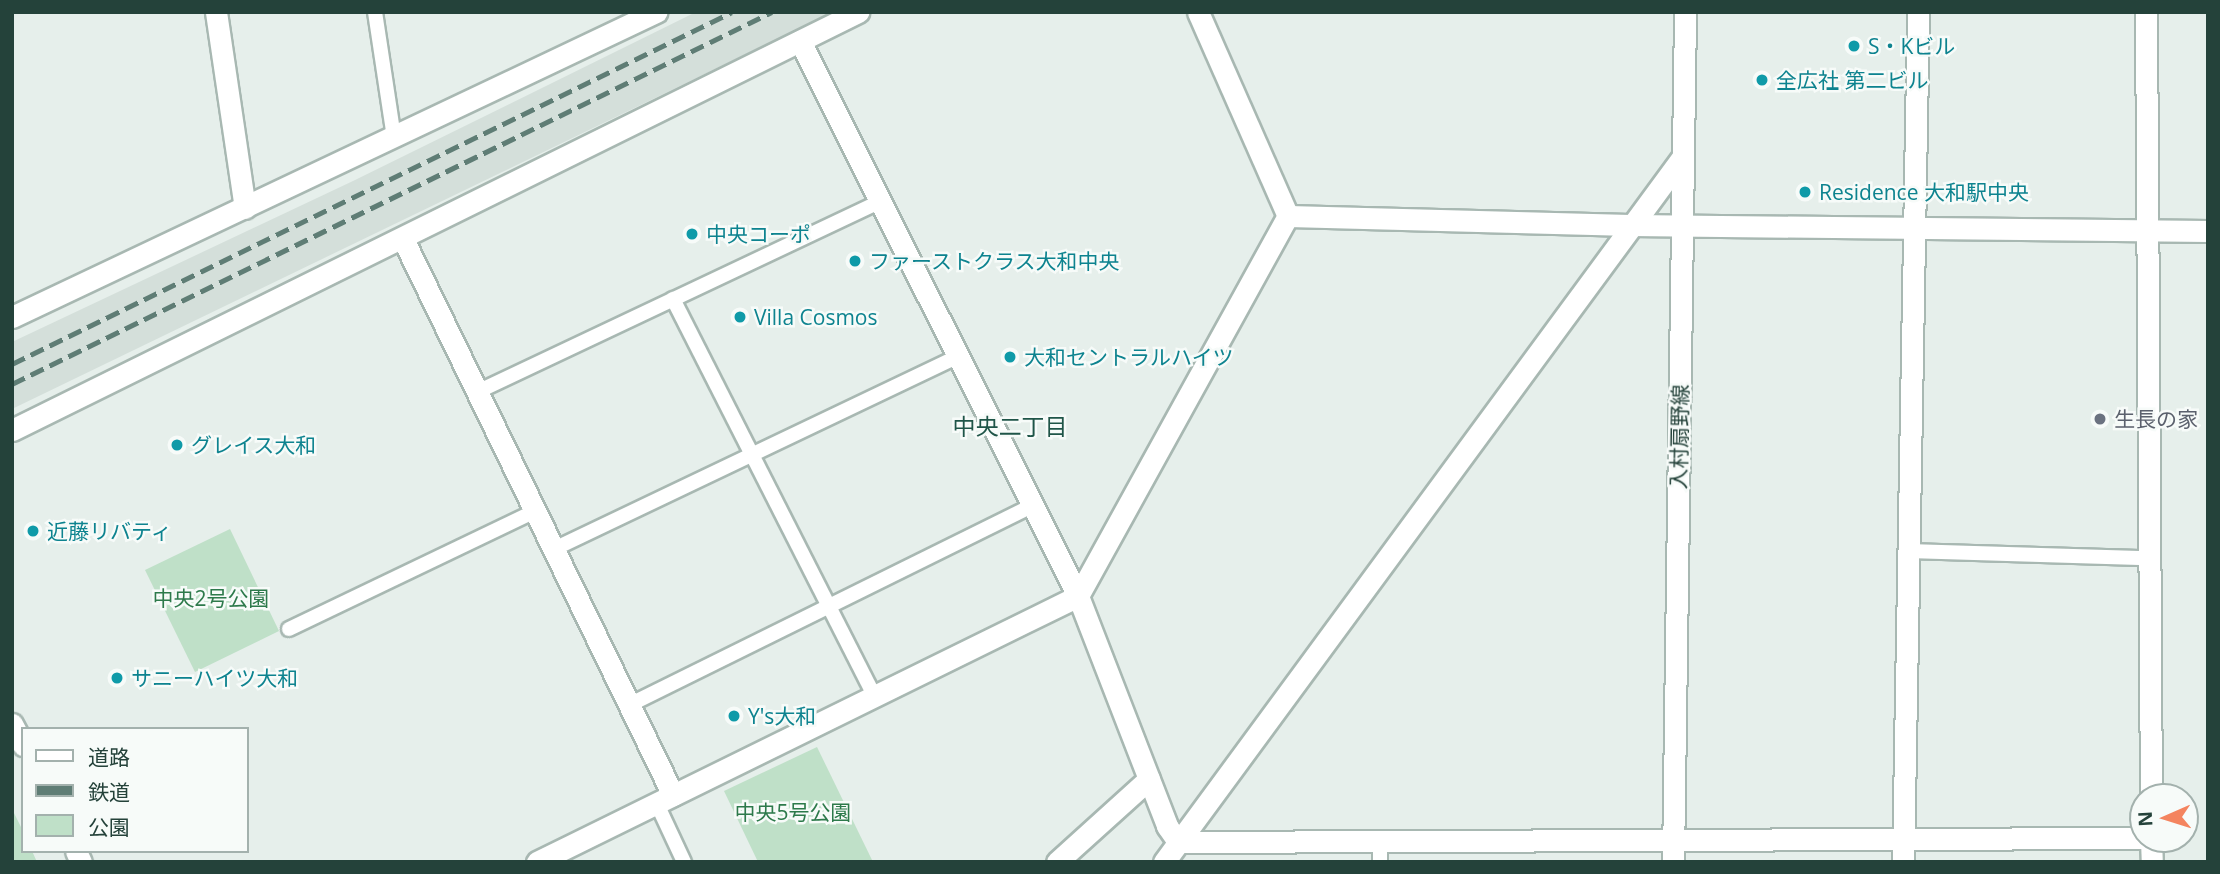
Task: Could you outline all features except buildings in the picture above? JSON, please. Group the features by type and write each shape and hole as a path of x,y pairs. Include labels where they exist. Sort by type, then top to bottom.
{"street":[{"path":"216,12 245,208"},
{"path":"12,317 656,12"},
{"path":"12,430 858,12"},
{"path":"1198,12 1287,216"},
{"name":"入村扇野線","path":"1673,862 1685,12"},
{"path":"1903,862 1918,12"},
{"path":"2146,12 2151,783"},
{"path":"800,41 1078,596 1167,826 1178,842"},
{"path":"1164,862 1681,159"},
{"path":"1287,216 1630,225 2208,230"},
{"path":"551,859 665,799 1078,596 1287,216"},
{"path":"403,239 629,705 665,799"},
{"path":"12,724 21,741"},
{"path":"1057,862 1149,779"},
{"path":"1178,842 1380,852 1673,840 2129,838"}],"lane":[{"path":"375,12 394,138"},
{"path":"477,392 881,201"},
{"path":"673,299 874,696"},
{"path":"554,549 959,356"},
{"path":"629,705 1034,505"},
{"path":"289,629 535,511"},
{"path":"1907,551 2149,558"},
{"path":"665,799 684,862"}],"shaded area":[{"path":"696,12 833,12 12,409 12,342 353,181"}],"green space":[{"name":"中央2号公園","path":"230,529 279,631 195,672 145,570"},
{"name":"中央5号公園","path":"817,747 873,862 758,862 724,791"},
{"path":"12,809 21,827 21,853 33,853 37,862 12,862"}],"railway":[{"path":"12,364 732,12"},
{"path":"12,384 772,12"}],"place":[{"name":"S・Kビル","path":"1854,46"},
{"name":"全広社 第二ビル","path":"1762,80"},
{"name":"Residence 大和駅中央","path":"1805,192"},
{"name":"中央コーポ","path":"692,234"},
{"name":"ファーストクラス大和中央","path":"855,261"},
{"name":"Villa Cosmos","path":"740,317"},
{"name":"大和セントラルハイツ","path":"1010,357"},
{"name":"生長の家","path":"2100,419"},
{"name":"グレイス大和","path":"177,445"},
{"name":"近藤リバティ","path":"33,531"},
{"name":"サニーハイツ大和","path":"117,678"},
{"name":"Y's大和","path":"734,716"}],"district":[{"name":"中央二丁目","path":"1010,426"}]}
